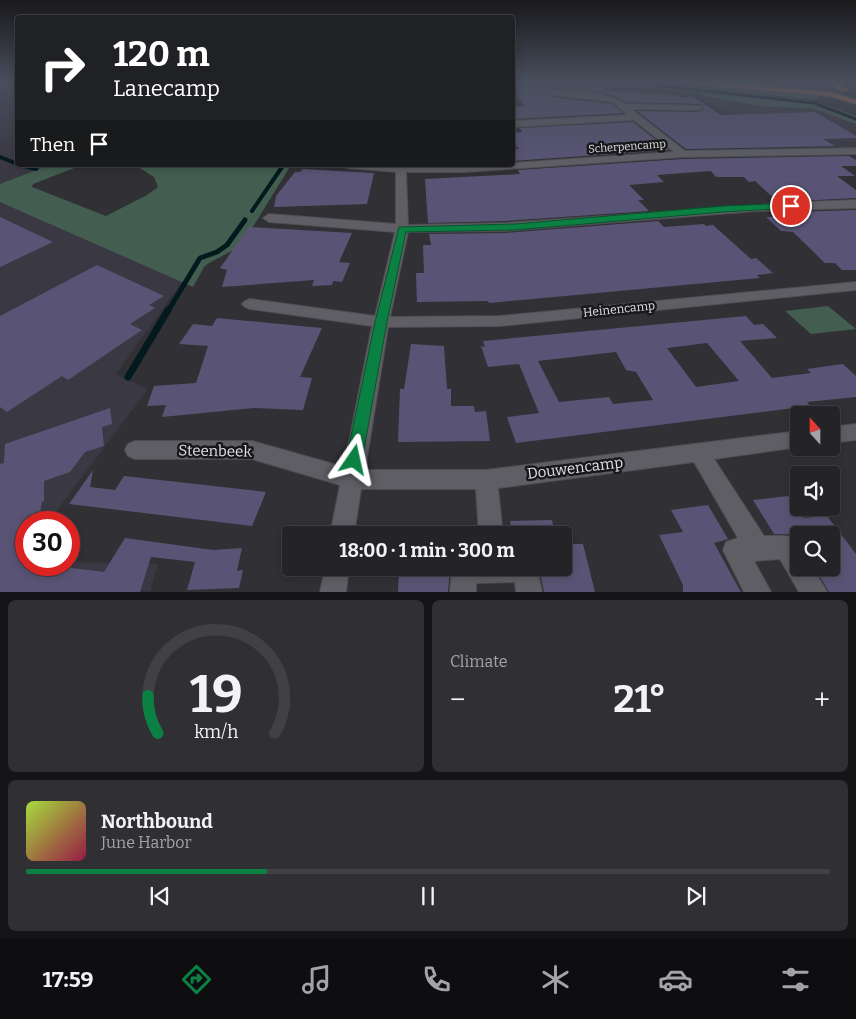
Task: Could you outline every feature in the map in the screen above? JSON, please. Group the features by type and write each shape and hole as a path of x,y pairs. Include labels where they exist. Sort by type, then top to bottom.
{"street":[{"path":"627,110 683,154"},
{"path":"515,124 634,117"},
{"name":"Scherpencamp","path":"515,167 683,154 856,151"},
{"path":"343,526 381,322 402,230 401,167"},
{"name":"Scherpencamp","path":"401,167 416,170 514,167"},
{"path":"269,218 365,225 402,230 515,227 723,209 856,204"},
{"name":"Heinencamp","path":"381,322 500,321 856,286"},
{"path":"250,304 381,322"},
{"path":"840,434 856,432"},
{"name":"Douwencamp","path":"351,478 486,480 790,440"},
{"name":"Steenbeek","path":"135,450 252,450 351,478"},
{"path":"699,452 758,549"},
{"path":"486,480 491,526"},
{"path":"758,592 735,550 786,547 790,553"},
{"path":"333,592 336,576"},
{"path":"462,576 463,592"},
{"path":"526,576 529,592"},
{"path":"804,576 814,592"}],"shaded area":[{"path":"0,110 15,110 15,167 50,167 0,184"},
{"path":"721,110 817,110 853,122 852,124 856,125 856,147 771,148"},
{"path":"0,198 184,279 116,374 148,389 57,511 15,511 15,576 80,576 80,562 158,564 150,591 0,591"}],"green space":[{"path":"816,110 838,110 856,116 856,124"},
{"path":"45,167 77,167 33,184 32,187 106,216 147,195 158,187 154,177 138,167 290,167 241,246 204,267 193,287 0,202 0,184"},
{"path":"828,306 856,329 811,334 785,311"}],"building":[{"path":"515,110 619,110 623,113 515,119"},
{"path":"703,110 713,110 721,115 815,112 856,136 856,138 823,139 835,146 686,149 637,111 698,112"},
{"path":"633,122 669,150 515,161 515,149 519,149 515,144 515,133 522,132 520,128"},
{"path":"849,156 856,160 856,166 841,166 855,176 837,176 856,190 856,198 778,202 755,181 749,182 744,177 716,177 711,171 657,175 664,182 629,185 644,200 638,200 649,211 505,221 428,223 425,179 520,174 518,170 683,159"},
{"path":"303,169 374,173 367,204 274,207 276,196 295,172 300,172"},
{"path":"856,210 856,270 842,270 835,263 825,263 793,232 781,231 766,217 795,216 790,212"},
{"path":"0,217 53,242 0,267"},
{"path":"658,221 664,227 713,225 751,259 756,258 773,273 757,275 760,278 489,303 488,301 417,302 416,273 424,273 423,245 431,245 429,234 505,233"},
{"path":"249,227 352,233 339,262 350,263 342,282 333,281 332,285 312,286 314,280 222,287 227,270 220,268"},
{"path":"97,265 164,296 149,305 155,308 130,324 142,330 68,380 62,376 7,412 0,407 0,316"},
{"path":"746,316 754,325 763,324 777,338 740,341 772,378 811,373 807,369 843,364 856,376 856,397 807,402 810,406 790,406 790,409 516,443 507,417 539,413 519,364 488,367 481,346 485,347 483,341","holes":["707,343 739,381 696,387 667,348","616,352 626,370 636,372 653,400 613,404 609,397 559,402 538,361"]},
{"path":"217,318 322,328 300,377 312,378 303,410 254,408 162,417 166,405 147,406 154,386 196,383 208,346 179,344 193,324 212,326"},
{"path":"411,344 444,346 447,389 451,389 451,406 474,406 475,412 486,411 490,441 398,442 400,389 404,389"},
{"path":"110,408 112,424 102,427 104,446 85,452 70,472 44,481 44,502 42,501 41,511 15,511 15,576 80,576 80,569 104,572 125,538 213,550 242,548 237,571 243,570 239,588 187,590 195,562 151,557 140,592 0,592 0,464 4,463 5,444"},
{"path":"93,470 90,487 115,490 124,476 266,492 252,526 69,504"},
{"path":"788,496 790,499 790,516 803,516 804,518 827,516 835,526 790,526 790,534 774,534 753,500"},
{"path":"708,505 728,539 714,543 741,592 683,592 683,585 659,535 683,532 671,510"},
{"path":"552,520 553,526 511,526 510,521"},
{"path":"840,533 856,554 856,592 829,592 820,576 840,576"},
{"path":"572,544 583,544 595,592 544,592 541,576 572,576"},
{"path":"399,576 449,576 448,592 398,592"}],"waterway":[{"path":"831,110 856,119"},
{"path":"0,157 15,163"},
{"path":"28,167 36,169"},
{"path":"252,211 282,167"},
{"path":"168,311 200,258 217,252 227,245 245,220"},
{"path":"128,377 168,310"}],"route":[{"path":"354,460 381,322 402,230 515,227 723,209 791,206"}]}
